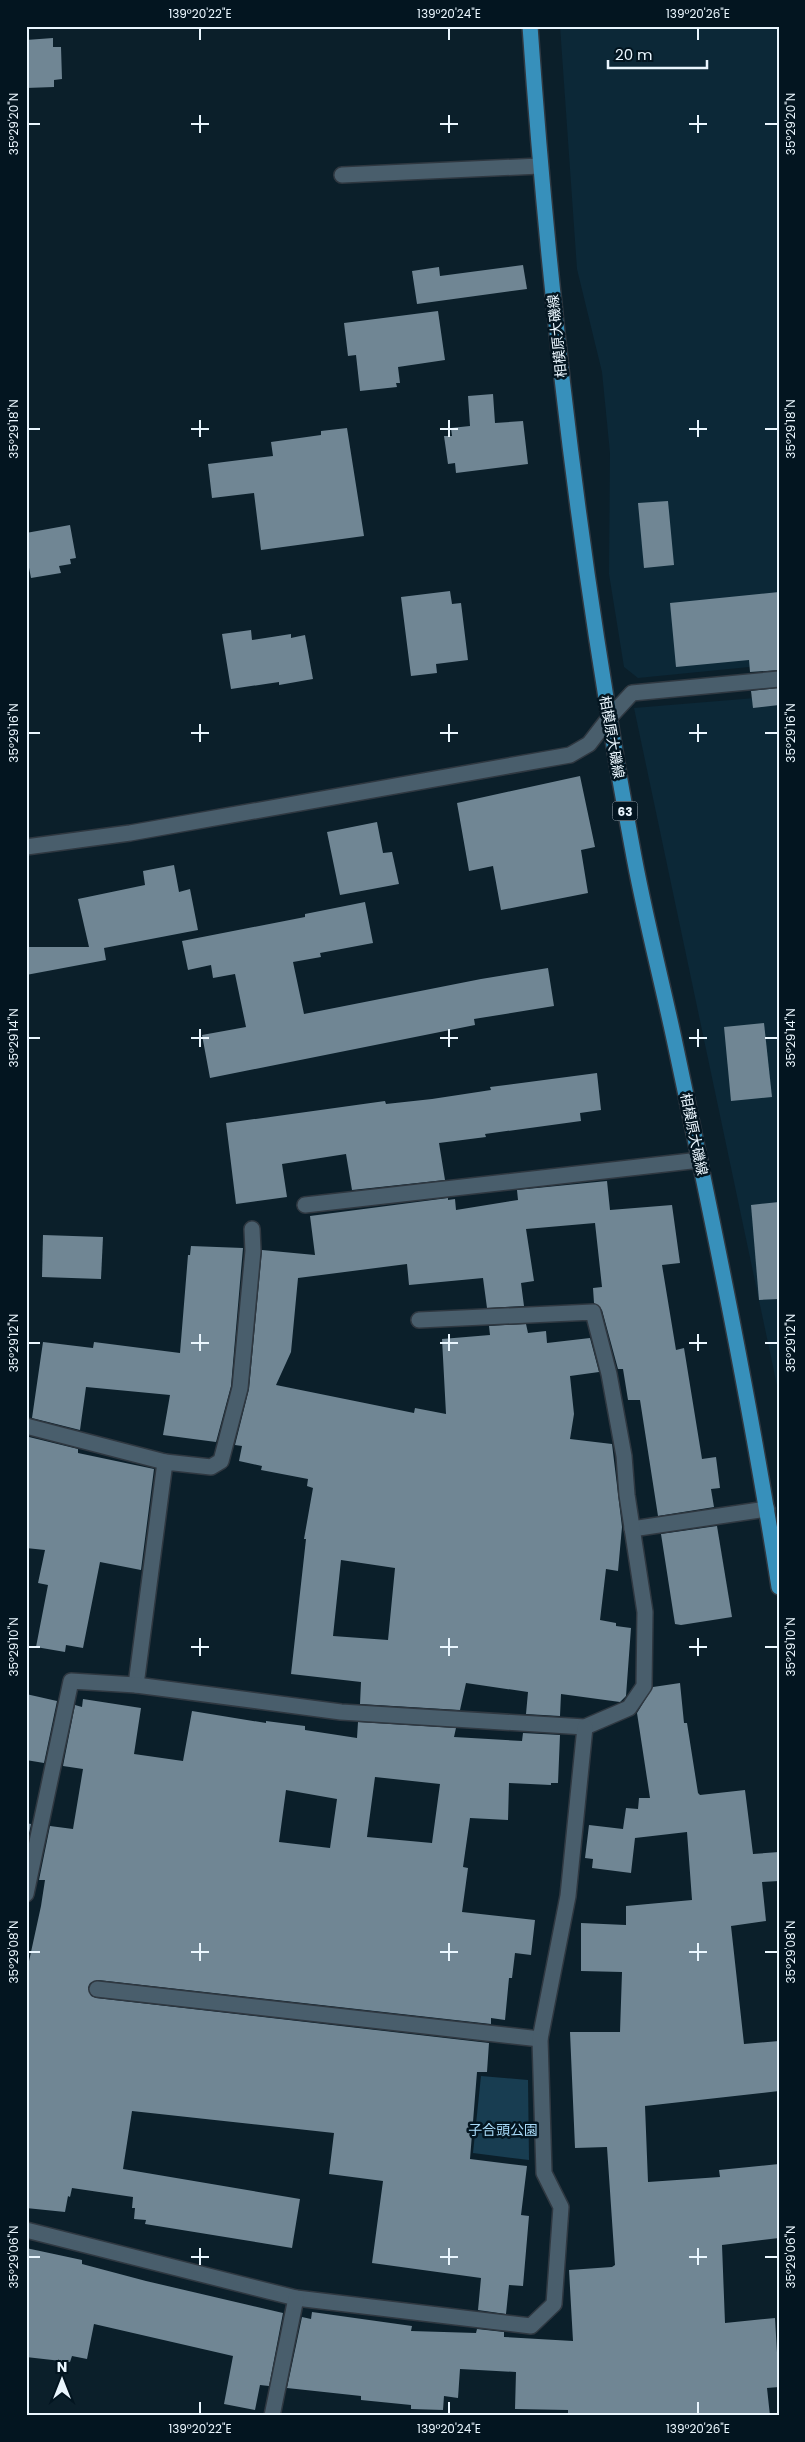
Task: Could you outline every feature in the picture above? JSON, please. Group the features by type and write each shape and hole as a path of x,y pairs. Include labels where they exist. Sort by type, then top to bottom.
{"main road":[{"name":"相模原大磯線","path":"530,26 540,166 565,415 583,558 632,851 700,1160 767,1508 779,1586"}],"street":[{"path":"342,175 540,166"},
{"path":"26,847 130,834 570,755 589,744 632,693 779,679"},
{"path":"305,1205 700,1160"},
{"path":"26,1426 165,1462 211,1467 221,1461 240,1388 253,1251 252,1229"},
{"path":"26,1894 28,1869 71,1681 136,1685 341,1712 585,1727 629,1708 644,1686 644,1612 624,1456 609,1374 593,1312 419,1320"},
{"path":"136,1685 165,1462"},
{"path":"632,1529 767,1508"},
{"path":"26,2230 296,2298 531,2326 554,2304 561,2207 544,2173 540,2039 568,1896 585,1727"},
{"path":"97,1989 540,2039"},
{"path":"272,2416 296,2298"}],"shaded area":[{"path":"560,26 779,26 779,664 638,678 624,667 609,574 610,453 602,372 577,269"},
{"path":"779,696 779,1395 634,708"}],"green space":[{"name":"子合頭公園","path":"481,2076 528,2080 529,2160 473,2153"}],"building":[{"path":"53,38 53,47 61,47 62,79 54,80 54,87 26,88 26,40"},
{"path":"523,265 527,289 417,304 412,271 439,267 440,276"},
{"path":"438,311 445,360 398,367 400,383 396,383 397,387 360,391 356,355 348,356 344,323"},
{"path":"493,394 495,423 523,421 528,464 456,473 455,463 448,464 444,436 452,436 451,428 470,426 468,396"},
{"path":"347,428 364,536 261,550 254,493 212,498 208,464 273,456 271,442 321,435 321,431"},
{"path":"668,501 674,565 644,568 638,503"},
{"path":"70,525 76,558 70,559 71,564 59,566 61,573 31,578 26,552 26,533"},
{"path":"450,591 452,604 461,603 468,660 436,664 437,673 411,676 401,597"},
{"path":"779,592 779,670 750,672 749,660 676,667 670,603"},
{"path":"251,630 252,640 291,634 291,638 305,635 313,679 279,685 279,682 231,689 222,634"},
{"path":"779,688 779,705 753,708 751,691"},
{"path":"580,776 595,847 581,850 588,893 501,910 493,866 469,871 457,803"},
{"path":"377,822 383,853 392,852 399,884 340,895 327,832"},
{"path":"174,865 179,892 190,889 198,930 104,948 106,960 26,975 26,947 89,947 78,899 145,885 143,871"},
{"path":"365,902 373,943 320,953 321,957 293,962 304,1014 481,979 548,968 554,1006 474,1019 475,1025 210,1078 202,1035 246,1027 235,974 213,978 211,965 188,970 182,941 305,917 305,914"},
{"path":"764,1023 772,1097 731,1101 724,1027"},
{"path":"597,1073 601,1110 580,1113 581,1121 485,1134 486,1137 439,1143 445,1180 352,1190 346,1154 282,1164 287,1197 236,1204 226,1123 385,1101 386,1104 432,1099 491,1090 490,1087"},
{"path":"607,1181 610,1210 672,1205 680,1263 662,1265 676,1350 684,1348 702,1459 716,1457 720,1488 711,1489 714,1507 658,1516 640,1400 628,1400 623,1369 618,1369 602,1310 594,1303 593,1288 602,1287 595,1223 526,1229 534,1281 521,1283 524,1306 487,1308 483,1278 409,1285 407,1264 298,1278 291,1352 276,1385 414,1413 415,1408 446,1414 442,1339 490,1335 489,1326 526,1324 528,1333 546,1331 547,1343 590,1338 599,1372 570,1376 574,1414 570,1439 612,1444 622,1527 618,1571 606,1569 600,1620 616,1623 616,1626 631,1628 626,1696 620,1702 561,1694 560,1716 526,1714 528,1692 466,1683 460,1710 360,1704 361,1682 291,1674 306,1539 304,1539 313,1488 307,1486 308,1479 261,1470 262,1466 239,1461 242,1446 235,1445 249,1389 262,1250 315,1255 310,1216 448,1198 448,1200 455,1199 456,1210 518,1200 517,1190","holes":["341,1560 395,1568 388,1640 333,1636"]},
{"path":"779,1202 779,1299 759,1300 751,1205"},
{"path":"43,1235 103,1237 101,1279 42,1277"},
{"path":"191,1246 243,1248 231,1386 216,1442 163,1435 170,1395 86,1387 80,1430 32,1418 43,1342 93,1348 94,1342 180,1353 188,1255 190,1255"},
{"path":"29,1437 78,1449 78,1453 154,1469 141,1570 100,1562 83,1648 66,1645 65,1652 36,1647 48,1585 38,1583 45,1550 26,1548 26,1458"},
{"path":"717,1526 732,1617 681,1625 675,1624 661,1534"},
{"path":"680,1683 684,1723 687,1723 698,1793 700,1795 745,1790 753,1854 779,1852 779,1881 762,1882 766,1921 731,1926 744,2044 779,2041 779,2091 645,2106 648,2182 720,2177 719,2170 779,2164 779,2238 722,2245 725,2323 775,2318 779,2387 767,2388 770,2416 568,2416 568,2410 515,2409 516,2372 460,2369 458,2398 444,2396 443,2410 411,2409 411,2405 361,2400 361,2396 287,2388 302,2317 311,2319 312,2312 412,2326 411,2331 476,2333 477,2329 504,2332 504,2337 573,2341 569,2270 612,2267 615,2265 607,2147 575,2148 570,2032 620,2032 622,1972 581,1971 581,1923 626,1925 626,1906 692,1900 687,1832 635,1838 631,1873 592,1868 593,1859 585,1858 589,1825 623,1829 626,1808 638,1809 639,1798 650,1798 637,1713 653,1687"},
{"path":"26,1694 57,1701 44,1763 26,1760"},
{"path":"83,1699 141,1708 134,1754 183,1761 192,1711 266,1723 266,1721 305,1726 305,1730 357,1738 358,1722 456,1728 454,1737 522,1741 523,1733 560,1735 558,1783 551,1783 551,1785 509,1783 508,1820 470,1818 463,1867 468,1868 462,1912 535,1920 531,1955 515,1953 512,1978 509,1978 505,2020 491,2018 491,2024 98,1980 90,1983 88,1988 91,1996 96,1998 489,2043 487,2072 477,2072 470,2159 527,2166 521,2215 529,2216 523,2286 509,2285 506,2314 478,2310 481,2278 372,2263 383,2181 329,2174 334,2133 132,2111 123,2169 300,2199 292,2248 145,2224 146,2220 134,2219 133,2197 72,2188 70,2197 68,2196 65,2212 26,2208 26,1975 41,1906 45,1880 39,1880 50,1826 73,1829 83,1769 63,1766 75,1705 82,1707","holes":["375,1777 440,1784 432,1843 367,1837","286,1790 337,1799 330,1848 279,1842"]},
{"path":"26,1823 31,1824 26,1847"},
{"path":"26,2248 82,2260 82,2264 146,2281 283,2313 269,2386 260,2385 255,2410 224,2404 233,2356 94,2324 87,2359 72,2356 70,2362 26,2357"}]}
